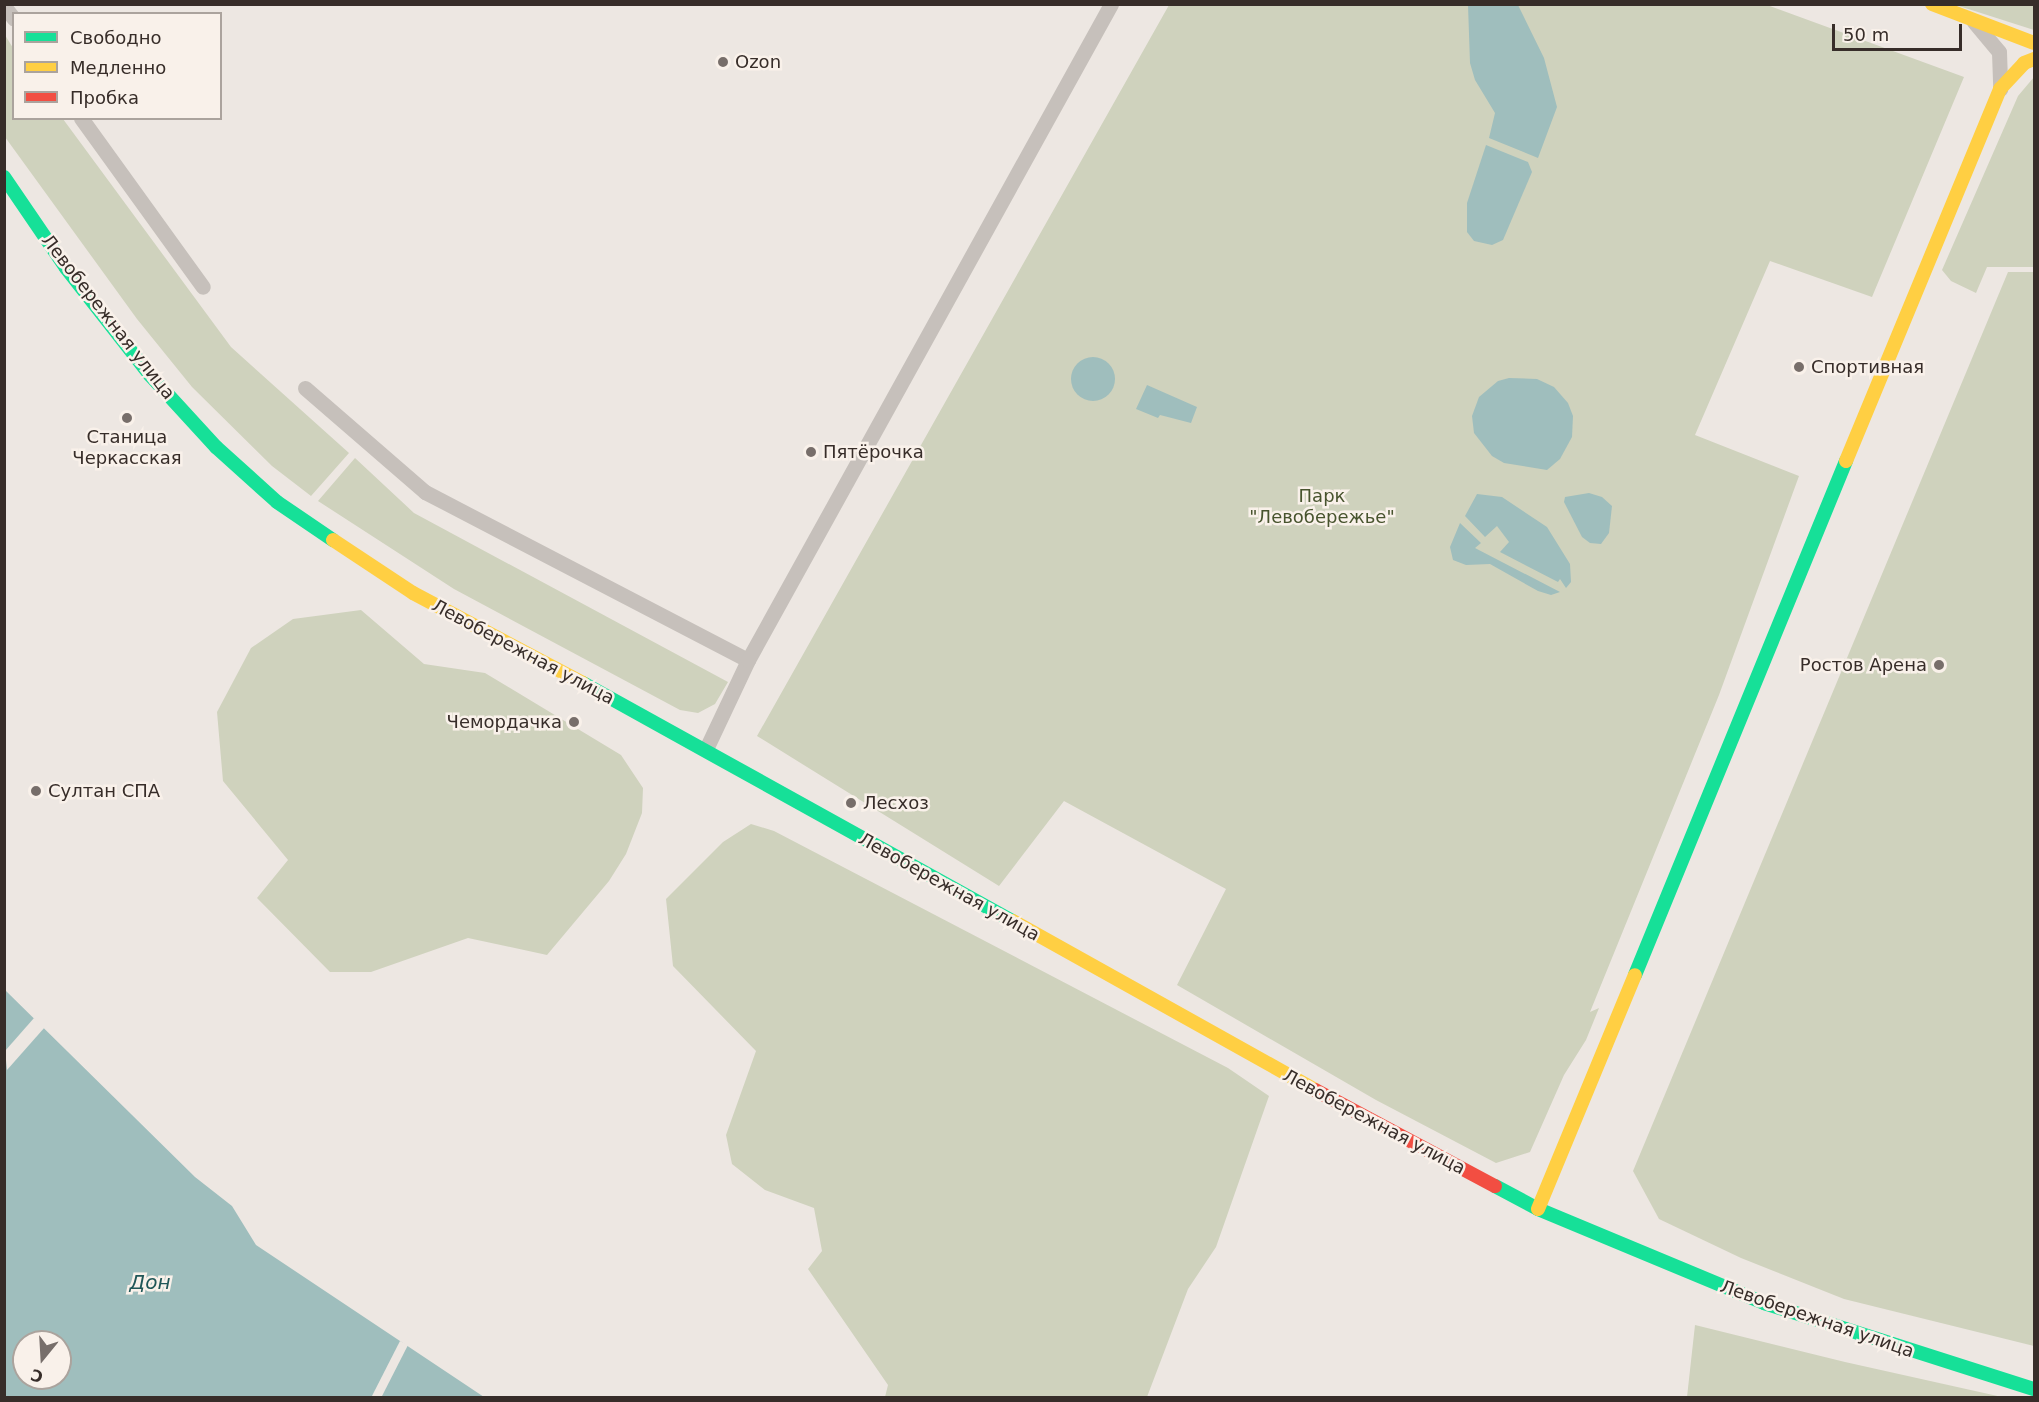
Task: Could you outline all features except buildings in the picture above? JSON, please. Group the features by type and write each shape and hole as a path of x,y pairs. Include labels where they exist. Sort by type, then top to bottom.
{"main road":[{"path":"1932,4 2034,43"},
{"path":"1538,1209 2000,89 2024,63 2034,59"},
{"name":"Левобережная улица","path":"4,177 66,268 150,375 216,447 278,502 413,593 706,749 1289,1076 1538,1209 1764,1303 2034,1389"}],"street":[{"path":"706,749 748,660 1111,4"},
{"path":"1972,20 1999,52 2000,89"},
{"path":"82,120 203,287"},
{"path":"305,388 424,492 748,660"}],"green space":[{"name":"Парк \"Левобережье\"","path":"1169,5 1767,5 1964,77 1872,297 1770,261 1695,435 1799,476 1719,695 1590,1012 1599,1008 1586,1040 1564,1075 1530,1152 1496,1163 1376,1100 1177,985 1226,889 1064,801 999,886 757,736"},
{"path":"1956,5 2034,5 2034,30 1959,6"},
{"path":"5,35 12,46 12,120 64,120 231,347 349,453 311,496 272,466 192,387 137,319 5,137"},
{"path":"2034,77 2034,267 1987,267 1976,293 1951,281 1942,270 2018,96"},
{"name":"Ростов Арена","path":"2008,272 2034,272 2034,1346 1844,1299 1741,1258 1659,1219 1633,1171"},
{"path":"355,458 414,513 728,682 715,704 698,713 680,710 454,589 318,501"},
{"path":"361,610 424,664 485,673 621,755 643,788 642,813 626,854 609,881 547,955 468,938 371,972 330,972 257,898 288,860 223,781 217,712 251,648 293,619"},
{"path":"751,824 774,831 1228,1068 1269,1096 1216,1247 1188,1289 1147,1397 885,1397 888,1385 808,1269 822,1251 814,1208 765,1190 732,1164 726,1135 756,1051 673,966 666,899 723,842"},
{"path":"1695,1325 1845,1362 2002,1397 1687,1397"}],"water":[{"path":"1468,5 1518,5 1544,58 1557,107 1538,158 1489,138 1495,113 1475,80 1470,63"},
{"path":"1486,145 1528,162 1532,172 1503,240 1492,245 1474,241 1467,232 1467,203"},
{"path":"1093,357 1108,364 1115,379 1108,394 1093,401 1078,394 1071,379 1078,364"},
{"path":"1509,378 1537,379 1554,387 1568,403 1573,416 1572,437 1560,459 1547,470 1504,463 1492,456 1474,433 1472,416 1479,397 1498,381"},
{"path":"1147,385 1197,407 1191,423 1160,415 1158,418 1136,409"},
{"path":"1589,493 1602,497 1612,506 1609,533 1601,544 1590,543 1582,537 1564,502 1565,497"},
{"path":"1477,494 1502,497 1547,527 1570,564 1571,582 1566,588 1560,579 1558,582 1500,552 1509,542 1497,526 1485,537 1465,516"},
{"path":"1460,523 1481,543 1475,548 1560,592 1551,595 1538,591 1490,564 1466,565 1453,560 1450,547"},
{"name":"Дон","path":"4,989 195,1177 232,1206 256,1245 484,1397 5,1397"}],"pier":[{"path":"34,1018 45,1027 7,1070 5,1051"},
{"path":"400,1341 408,1345 381,1398 372,1396"}],"traffic: fast":[{"path":"4,177 66,268 150,375 216,447 277,502 333,540"},
{"path":"1635,975 1846,461"},
{"path":"583,683 1013,921"},
{"path":"1495,1186 1538,1209 1764,1303 2034,1389"}],"traffic: slow":[{"path":"1932,4 2034,43"},
{"path":"1846,461 2000,89 2024,63 2034,59"},
{"path":"333,540 413,593 583,683"},
{"path":"1013,921 1315,1090"},
{"path":"1538,1209 1635,975"}],"traffic: jam":[{"path":"1315,1090 1495,1186"}],"place":[{"name":"Ozon","path":"723,62"},
{"name":"Спортивная","path":"1799,367"},
{"name":"Станица Черкасская","path":"127,418"},
{"name":"Пятёрочка","path":"811,452"},
{"name":"Ростов Арена","path":"1939,665"},
{"name":"Чемордачка","path":"574,722"},
{"name":"Султан СПА","path":"36,791"},
{"name":"Лесхоз","path":"851,803"}]}
